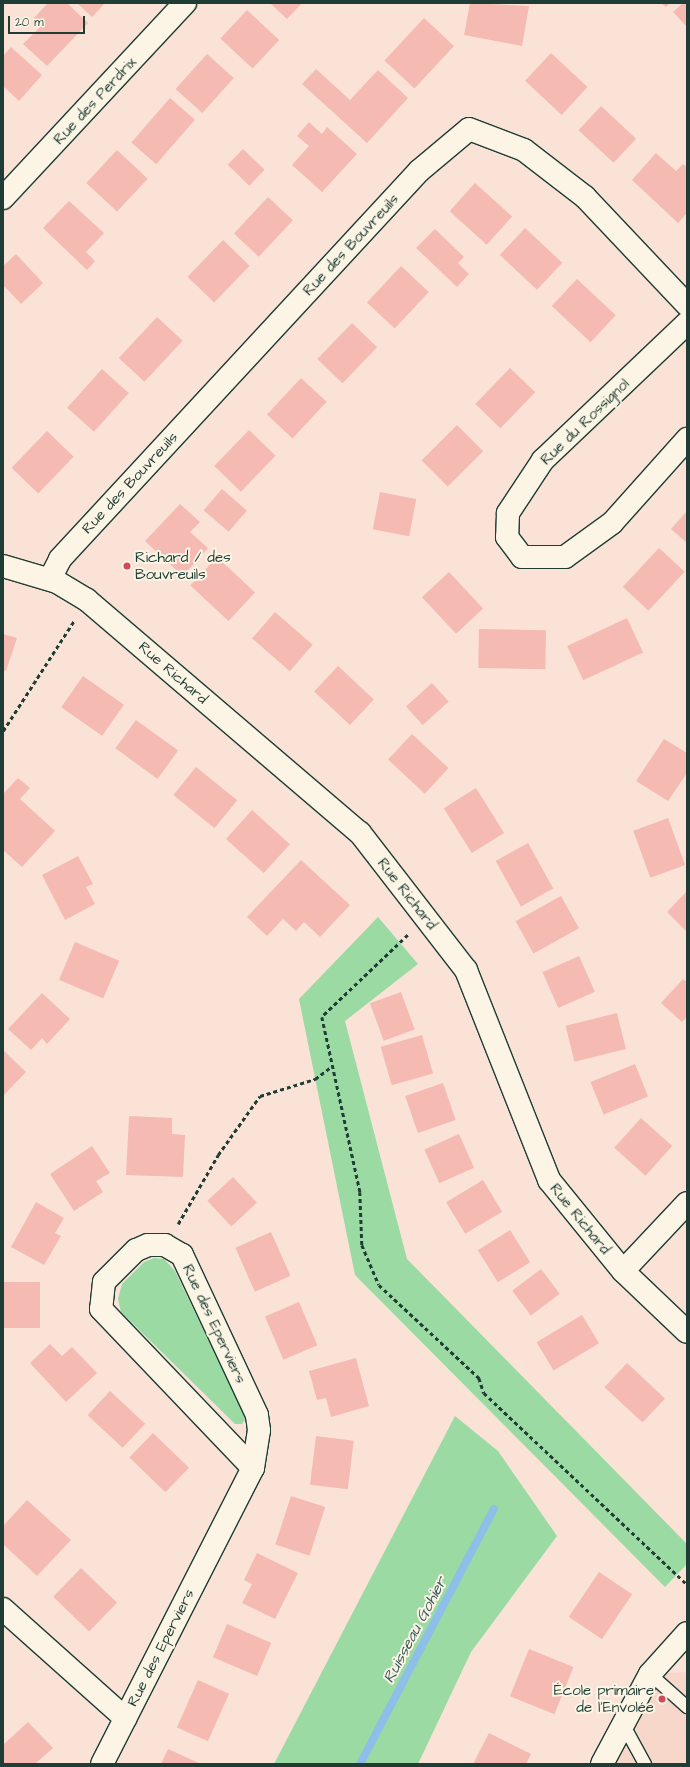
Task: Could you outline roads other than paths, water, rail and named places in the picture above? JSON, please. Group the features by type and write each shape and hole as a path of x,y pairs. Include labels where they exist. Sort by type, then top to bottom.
{"street":[{"name":"Rue des Perdrix","path":"3,198 186,3"},
{"name":"Rue des Bouvreuils","path":"50,579 60,559 419,171 469,129 524,150 586,197 687,305"},
{"name":"Rue du Rossignol","path":"687,323 543,460 508,514 507,537 522,556 565,557 612,522 687,440"},
{"name":"Rue Richard","path":"3,566 50,579 87,600 360,833 466,970 549,1180 623,1271 687,1332"},
{"path":"623,1271 687,1203"},
{"name":"Rue des Eperviers","path":"102,1764 253,1468 259,1430 257,1415 182,1255 165,1245 148,1244 136,1250 104,1282 101,1309 253,1468"},
{"path":"3,1609 125,1718"},
{"path":"602,1764 650,1674 687,1633"}],"lane":[{"path":"650,1674 687,1707"},
{"path":"623,1724 645,1764"}],"waterway":[{"name":"Ruisseau Gohier","path":"360,1764 494,1509"}],"place":[{"name":"Richard / des Bouvreuils","path":"127,566"},
{"name":"École primaire de l'Envolée","path":"662,1699"}]}
